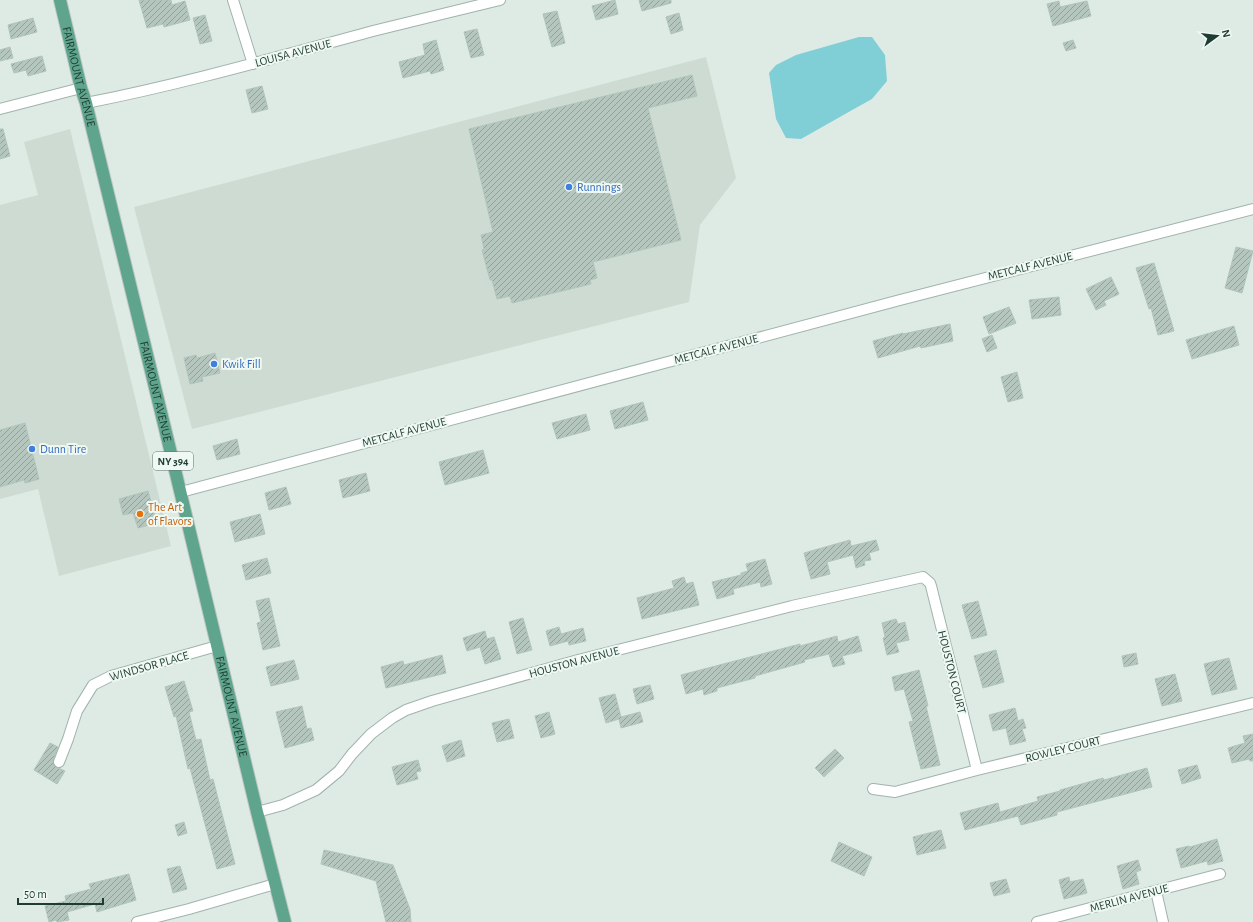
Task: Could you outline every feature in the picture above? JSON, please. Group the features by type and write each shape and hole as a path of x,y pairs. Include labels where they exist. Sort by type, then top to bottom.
{"main road":[{"name":"FAIRMOUNT AVENUE","path":"60,0 80,88 86,103 257,812 285,922"}],"street":[{"path":"233,0 253,64"},
{"name":"LOUISA AVENUE","path":"86,103 113,98 253,64 378,30 500,0"},
{"path":"0,109 80,88"},
{"name":"METCALF AVENUE","path":"181,492 893,302 1253,209"},
{"name":"HOUSTON COURT","path":"923,577 930,583 931,586 977,770"},
{"name":"HOUSTON AVENUE","path":"257,812 283,805 316,790 339,771 352,754 371,734 392,718 406,710 432,701 578,660 792,606 923,577"},
{"name":"WINDSOR PLACE","path":"59,762 68,739 76,711 93,685 111,676 218,646"},
{"name":"ROWLEY COURT","path":"872,789 895,792 977,770 1253,703"},
{"name":"MERLIN AVENUE","path":"1037,922 1220,874"},
{"path":"137,922 189,909 275,884"},
{"path":"1156,891 1163,922"}],"shaded area":[{"path":"706,57 736,178 700,225 689,302 192,429 134,207"},
{"path":"70,129 171,546 59,576 38,489 0,499 0,205 38,195 24,142"}],"water":[{"path":"859,37 872,37 885,55 887,81 872,99 801,139 786,138 776,119 769,73 776,65 796,55"}],"building":[{"path":"139,0 171,0 172,5 185,1 190,20 164,27 163,24 147,28"},
{"path":"615,0 618,14 596,20 592,6"},
{"path":"639,0 671,0 671,3 642,11"},
{"path":"1059,1 1060,7 1087,1 1091,16 1053,26 1047,4"},
{"path":"557,11 565,43 552,47 543,14"},
{"path":"679,13 683,30 671,34 666,17"},
{"path":"205,15 212,41 200,44 193,18"},
{"path":"33,18 37,32 11,39 8,25"},
{"path":"477,29 484,55 471,58 464,32"},
{"path":"436,40 444,70 431,74 430,71 403,78 399,62 425,55 423,44"},
{"path":"1073,40 1076,48 1066,51 1063,43"},
{"path":"10,47 13,58 0,61 0,50"},
{"path":"42,56 46,71 28,76 26,70 14,73 11,64"},
{"path":"692,75 697,96 648,108 681,240 593,262 597,278 590,280 591,284 512,303 510,296 497,299 482,250 484,249 481,235 493,232 469,129"},
{"path":"262,86 268,109 252,113 246,90"},
{"path":"0,129 3,129 10,156 0,159"},
{"path":"1236,247 1253,251 1242,293 1225,288"},
{"path":"1154,263 1174,331 1158,335 1151,308 1149,309 1136,268"},
{"path":"1111,277 1119,294 1104,301 1106,305 1096,310 1086,289"},
{"path":"1059,297 1061,315 1032,319 1029,300"},
{"path":"1009,307 1016,323 989,334 983,317"},
{"path":"950,324 953,341 921,348 920,346 878,358 873,341 903,333"},
{"path":"1234,326 1239,345 1192,359 1186,340"},
{"path":"992,335 997,348 987,352 982,339"},
{"path":"215,353 220,373 202,377 203,381 190,384 184,358 196,355 197,358"},
{"path":"1017,372 1023,398 1008,402 1001,377"},
{"path":"643,402 648,420 615,429 610,411"},
{"path":"586,414 590,430 557,439 552,423"},
{"path":"25,423 39,479 25,483 24,480 0,487 0,430"},
{"path":"237,439 240,454 217,460 213,446"},
{"path":"483,450 489,473 445,485 439,462"},
{"path":"366,473 370,491 343,498 339,480"},
{"path":"286,487 291,504 269,510 265,493"},
{"path":"148,491 157,523 138,528 133,513 123,515 119,499"},
{"path":"260,514 265,534 235,542 230,522"},
{"path":"850,540 851,546 876,540 879,550 869,553 871,560 864,561 865,565 856,568 853,555 827,562 830,574 811,579 804,553"},
{"path":"267,558 271,573 246,580 242,565"},
{"path":"765,559 772,584 761,587 760,582 733,589 734,594 717,599 712,582 741,575 741,573 748,571 746,564"},
{"path":"684,577 686,584 693,582 699,605 642,619 637,598 674,588 672,581"},
{"path":"269,598 280,646 263,650 257,623 261,622 256,601"},
{"path":"978,601 987,635 972,639 962,605"},
{"path":"523,618 532,650 517,654 509,622"},
{"path":"896,619 898,624 905,622 909,640 896,643 899,652 887,655 883,638 885,637 882,623"},
{"path":"559,627 561,634 583,628 586,641 569,645 568,641 550,646 546,631"},
{"path":"485,631 487,639 494,637 501,659 485,664 480,647 467,651 463,638"},
{"path":"837,636 838,642 858,636 862,651 842,656 845,664 833,667 829,654 804,660 805,662 717,688 717,691 704,695 703,689 686,694 681,675 800,644 800,646"},
{"path":"996,650 1004,682 983,688 974,656"},
{"path":"1136,653 1138,664 1124,667 1122,656"},
{"path":"442,655 446,673 386,688 381,667 403,661 404,665"},
{"path":"1229,658 1237,689 1212,695 1204,664"},
{"path":"294,660 299,679 271,686 266,667"},
{"path":"919,670 940,765 921,769 909,722 913,721 904,689 895,691 892,677"},
{"path":"1175,674 1182,701 1162,706 1155,679"},
{"path":"184,681 193,711 189,712 196,740 201,739 210,780 213,779 235,864 217,869 190,768 188,769 176,716 174,717 165,687"},
{"path":"650,685 654,699 637,704 633,689"},
{"path":"615,694 621,717 640,712 643,722 621,728 619,719 606,723 599,698"},
{"path":"302,706 307,729 311,728 314,740 285,748 276,712"},
{"path":"1015,708 1018,721 1023,719 1026,728 1022,729 1026,741 1010,745 1006,728 993,731 989,715"},
{"path":"549,712 555,734 541,738 535,716"},
{"path":"509,719 514,738 497,742 492,723"},
{"path":"1253,734 1253,761 1250,761 1249,759 1232,763 1228,748 1245,743 1243,736"},
{"path":"461,740 465,756 447,762 442,746"},
{"path":"50,743 58,747 53,760 54,766 65,771 57,784 34,770"},
{"path":"835,749 844,758 824,777 815,768"},
{"path":"418,760 421,771 416,772 418,779 397,785 392,767"},
{"path":"1197,765 1201,778 1182,784 1178,770"},
{"path":"1147,768 1152,787 1057,812 1057,815 1021,825 1018,816 965,830 960,813 998,803 1000,812 1038,801 1037,797 1060,790"},
{"path":"184,822 187,833 178,836 175,825"},
{"path":"941,830 946,848 917,855 913,837"},
{"path":"1217,839 1223,861 1208,865 1207,861 1181,868 1176,849 1190,847"},
{"path":"839,842 872,857 864,876 831,861"},
{"path":"324,850 393,865 410,909 411,922 386,922 376,881 321,864"},
{"path":"1138,860 1141,870 1136,872 1139,884 1123,889 1117,866"},
{"path":"180,866 187,889 173,893 167,869"},
{"path":"129,874 136,900 97,912 95,904 67,912 69,920 57,922 56,920 49,922 45,906 66,901 65,896 91,889 89,884"},
{"path":"1069,877 1070,882 1083,879 1087,893 1064,899 1059,880"},
{"path":"1006,879 1010,892 994,896 990,883"}],"place":[{"name":"Runnings","path":"569,187"},
{"name":"Kwik Fill","path":"214,364"},
{"name":"Dunn Tire","path":"32,449"},
{"name":"The Art of Flavors","path":"140,514"}]}
